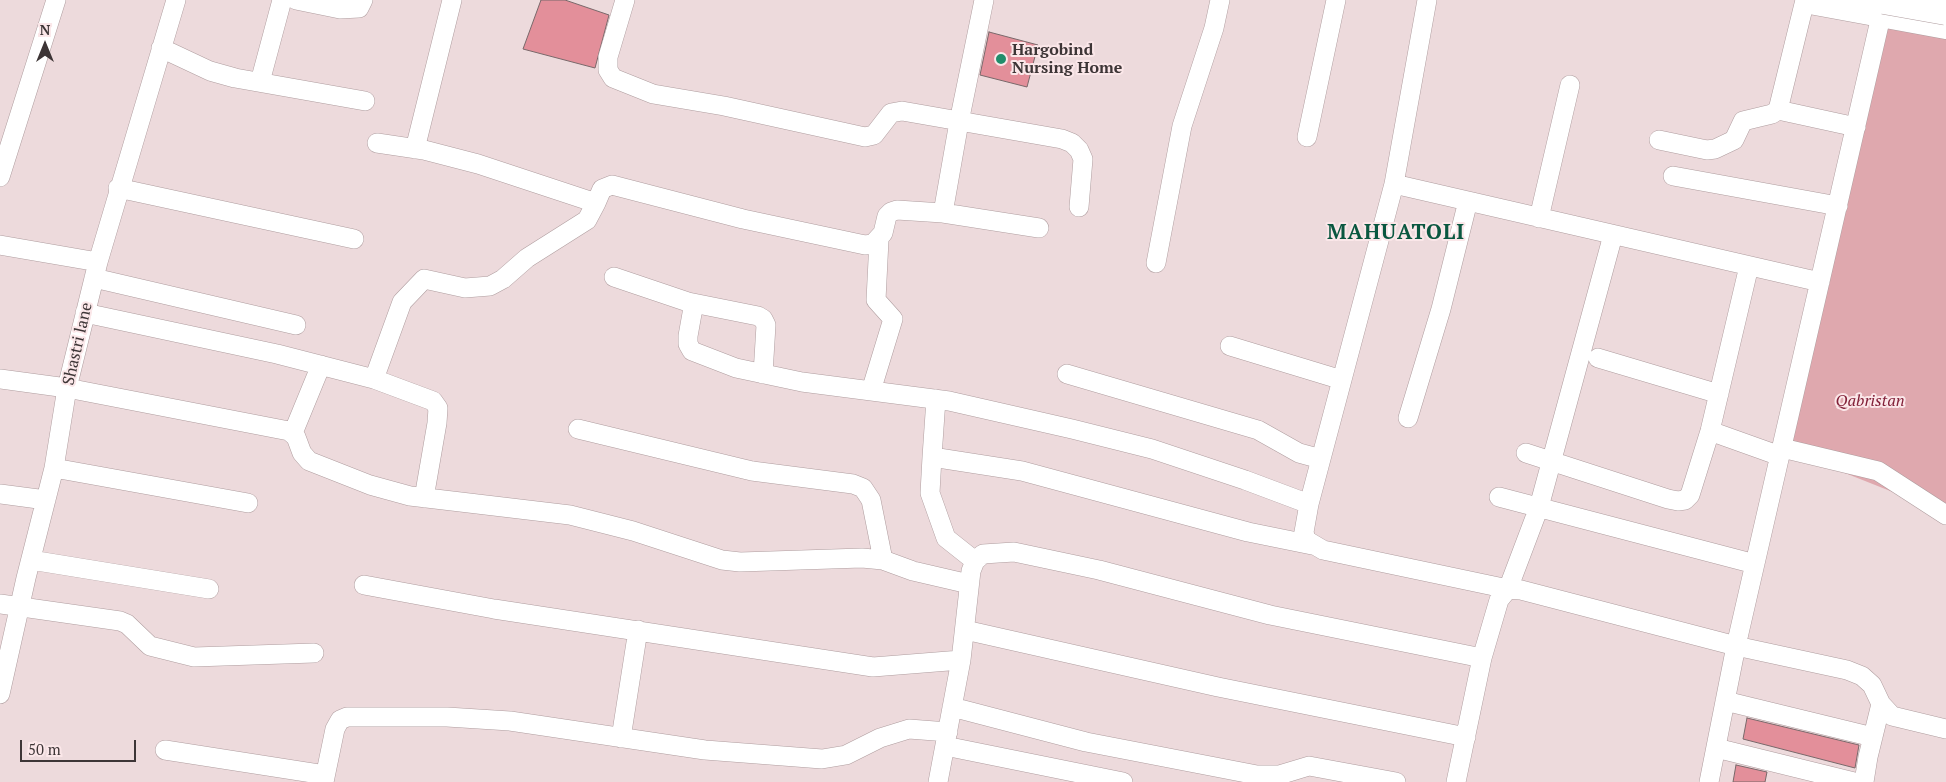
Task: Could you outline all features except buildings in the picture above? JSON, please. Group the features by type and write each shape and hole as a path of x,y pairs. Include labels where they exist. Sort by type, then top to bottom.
{"main road":[{"path":"1810,0 1884,4 1946,12"},
{"path":"1884,4 1946,25"}],"street":[{"path":"0,177 56,0"},
{"name":"Shastri lane","path":"0,694 30,560 54,468 67,388 85,313 118,188 176,0"},
{"path":"260,82 282,0"},
{"path":"296,0 340,9 359,8 363,0"},
{"path":"415,149 452,0"},
{"path":"625,0 608,57 608,70 613,78 653,94 724,106 865,137 874,135 891,113 902,111 1048,136 1072,143 1079,150 1082,159 1079,207"},
{"path":"943,213 984,0"},
{"path":"1156,263 1182,126 1220,0"},
{"path":"1307,137 1336,0"},
{"path":"1312,545 1306,540 1304,532 1309,504 1394,184 1427,0"},
{"path":"1659,140 1707,150 1715,149 1734,140 1744,120 1772,114 1778,110 1805,0"},
{"path":"1709,782 1736,646 1884,4"},
{"path":"161,48 210,71 235,78 366,101"},
{"path":"1539,218 1570,85"},
{"path":"1778,110 1856,127"},
{"path":"377,143 415,149 478,164 596,203"},
{"path":"1673,176 1838,206"},
{"path":"1394,184 1820,282"},
{"path":"374,380 402,302 424,279 465,288 490,286 503,279 527,258 587,220 602,189 612,185 743,219 865,245 873,244 879,240"},
{"path":"118,188 354,239"},
{"path":"1408,418 1441,309 1468,201"},
{"path":"871,391 893,319 876,300 879,240 891,212 897,210 943,213 1039,228"},
{"path":"1461,781 1466,737 1482,658 1500,600 1508,589 1538,508 1613,235"},
{"path":"0,245 296,325"},
{"path":"1526,453 1678,501 1685,500 1690,495 1710,431 1749,266"},
{"path":"614,277 688,302 748,314 763,319 766,324 764,374"},
{"path":"688,302 693,308 688,336 688,344 692,351 736,368 764,374 936,400 1152,449 1309,504"},
{"path":"85,313 321,365 374,380 434,401 438,408 424,498"},
{"path":"1230,346 1342,380"},
{"path":"1598,358 1719,394"},
{"path":"321,365 293,433 302,453 309,460 323,468 370,486 424,498 570,515 633,531 722,560 740,562 862,558 883,560 913,571 969,584"},
{"path":"1067,374 1258,430 1299,453 1321,459"},
{"path":"0,380 67,388 289,431 296,438"},
{"path":"936,400 930,493 946,538 975,561"},
{"path":"578,430 752,471 853,484 863,488 871,500 883,560"},
{"path":"1710,431 1781,452 1878,471 1946,515"},
{"path":"932,457 1022,471 1248,532 1312,545 1323,550 1520,590 1736,646 1816,662 1862,676 1872,685 1881,704 1892,716 1901,720 1946,730"},
{"path":"54,468 248,503"},
{"path":"0,494 46,500"},
{"path":"1500,497 1755,564"},
{"path":"942,781 946,739 961,660 969,584 975,561 983,554 1014,552 1099,570 1270,614 1482,658"},
{"path":"30,560 209,589"},
{"path":"364,585 494,609 873,667 961,660"},
{"path":"0,604 120,621 127,624 150,646 194,657 314,653"},
{"path":"621,738 638,630"},
{"path":"965,630 1218,687 1466,737"},
{"path":"1725,701 1873,737"},
{"path":"1864,782 1881,704"},
{"path":"952,707 1086,742 1257,775 1279,775 1309,766 1396,782"},
{"path":"165,750 324,778 335,729 340,720 348,717 448,717 510,721 705,750 822,759 846,755 880,738 909,729 1123,782"},
{"path":"1716,748 1854,782"}],"green space":[{"name":"Qabristan","path":"1887,27 1946,37 1946,511 1938,510 1782,448"}],"place":[{"name":"Hargobind Nursing Home","path":"1001,59"}],"district":[{"name":"MAHUATOLI","path":"1396,233"}]}
